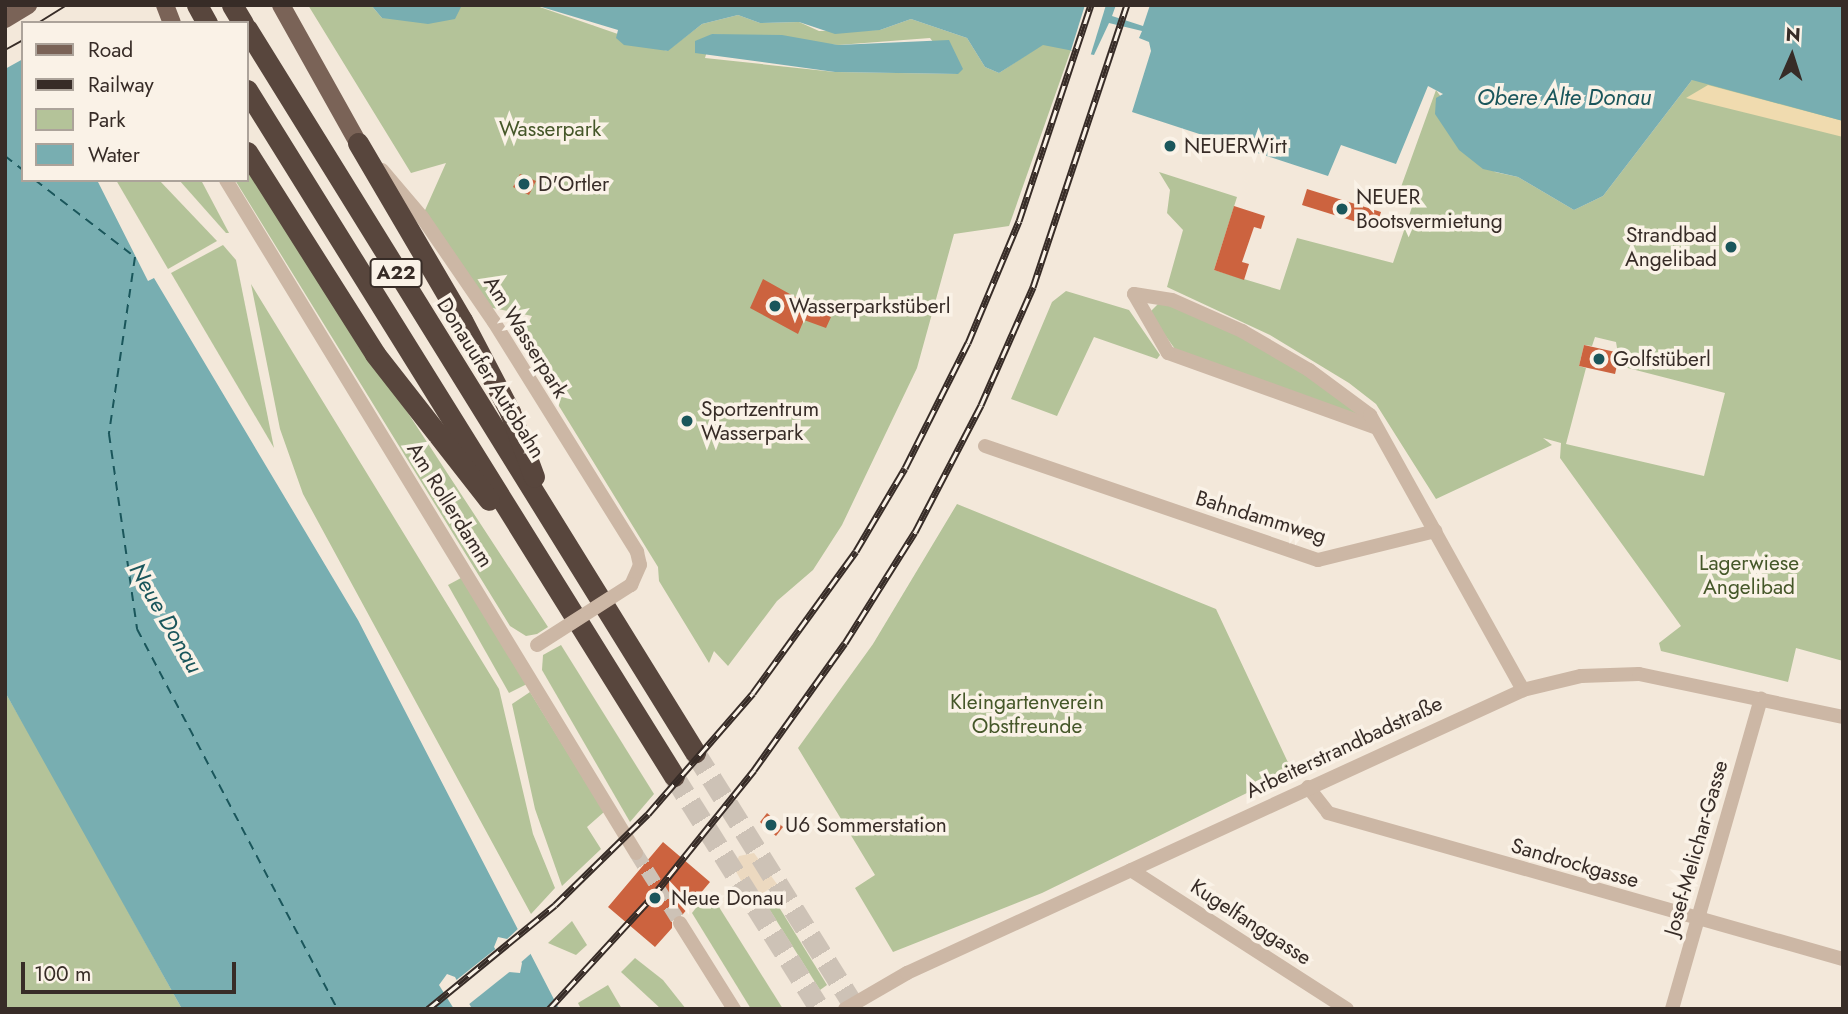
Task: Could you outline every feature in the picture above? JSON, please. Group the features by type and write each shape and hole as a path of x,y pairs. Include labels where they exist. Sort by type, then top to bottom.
{"highway":[{"path":"197,5 206,21"},
{"path":"232,5 242,21"},
{"name":"Donauufer Autobahn","path":"248,31 695,752"},
{"name":"A22","path":"248,92 674,775"},
{"path":"358,143 510,411 548,515"},
{"path":"248,154 421,418 541,563"}],"main road":[{"path":"5,19 28,5"},
{"path":"271,5 293,32"},
{"path":"281,5 293,32 358,143"}],"street":[{"name":"Am Wasserpark","path":"358,143 422,217 494,322 637,552 640,565 631,585 519,656"},
{"name":"Am Rollerdamm","path":"227,182 519,656 636,853"},
{"path":"1374,427 1168,353 1134,294 1172,300 1259,340 1348,396 1370,415 1374,427 1523,690"},
{"name":"Bahndammweg","path":"985,446 1318,560 1435,531"},
{"name":"Arbeiterstrandbadstraße","path":"845,1009 889,982 1523,690 1581,676 1639,674 1843,717"},
{"name":"Josef-Melichar-Gasse","path":"1672,1009 1761,698"},
{"name":"Sandrockgasse","path":"1308,787 1328,813 1843,959"},
{"name":"Kugelfanggasse","path":"1131,870 1347,1009"},
{"path":"680,923 734,1009"}],"green space":[{"name":"Wasserpark","path":"308,5 371,5 382,18 461,7 534,5 667,51 702,24 738,15 760,23 799,22 819,31 880,30 911,19 967,38 985,67 999,73 1043,44 1072,47 1009,226 954,234 917,368 842,525 813,570 777,601 728,666 714,651 709,663 659,581 658,567 519,341 532,316 483,306 422,217 446,163 411,173","holes":["712,34 838,45 930,38 958,74 835,72 705,58"]},
{"name":"Lagerwiese Angelibad","path":"1843,5 1843,661 1796,648 1788,682 1661,651 1659,643 1681,626 1560,458 1561,443 1543,438 1552,445 1436,499 1376,404 1349,383 1270,335 1167,287 1183,230 1167,213 1170,190 1159,172 1237,197 1214,270 1280,290 1297,238 1393,263 1413,204 1397,198 1436,90 1495,172 1518,177 1574,210 1603,196 1692,80","holes":["1595,337 1616,342 1620,366 1725,393 1704,476 1566,444 1586,368 1579,366 1584,345 1592,346"]},
{"path":"248,169 548,627 537,634 526,636 510,626 236,182 248,182"},
{"path":"117,182 161,182 217,241 168,269"},
{"path":"181,182 202,182 229,233 226,233"},
{"path":"223,245 236,260 274,448 171,273"},
{"path":"251,284 499,689 533,834 555,888 531,914 303,494 280,429"},
{"path":"1066,291 1129,310 1160,355 1157,359 1094,337 1057,416 1011,399 1052,302"},
{"path":"1161,301 1207,317 1300,371 1359,410 1358,416 1175,349 1149,313"},
{"name":"Kleingartenverein Obstfreunde","path":"957,504 1216,609 1292,771 1042,893 893,952 855,888 875,875 798,748 873,644"},
{"path":"461,578 527,684 509,693 448,585"},
{"path":"561,645 654,794 630,822 542,670 543,655"},
{"path":"5,692 50,770 182,1009 5,1009"},
{"path":"530,692 604,812 587,827 601,849 562,886 535,809 512,704"},
{"path":"774,899 827,985 820,990 766,904"},
{"path":"699,904 719,907 783,1009 751,1009 692,913"},
{"path":"572,921 587,945 576,955 548,943"},
{"path":"635,958 663,980 686,1009 661,1009 621,972"},
{"path":"608,985 622,1009 581,1009 578,1003"}],"sand":[{"path":"1708,85 1843,121 1843,137 1686,98"}],"shaded area":[{"path":"754,853 777,884 752,900 734,868 739,856"}],"water":[{"path":"371,5 527,5 461,7 455,19 428,24 382,18"},
{"name":"Obere Alte Donau","path":"535,5 1116,5 1112,16 1143,26 1150,5 1843,5 1843,121 1692,80 1603,196 1574,210 1518,177 1483,169 1459,150 1435,114 1436,98 1443,94 1428,86 1396,164 1341,145 1328,176 1132,112 1151,51 1149,42 1139,38 1142,31 1109,23 1094,55 1043,45 999,73 985,67 967,38 911,19 880,30 835,34 799,22 760,23 738,15 702,24 668,51 624,45 616,38 618,30"},
{"name":"Neue Donau","path":"5,20 21,47 21,182 98,182 148,281 154,278 358,620 559,1009 472,1009 455,977 447,974 439,985 454,1009 182,1009 5,692","holes":["498,937 507,939 522,963 520,973 509,972 494,947"]},
{"path":"712,34 782,35 838,45 949,40 963,69 958,74 835,72 695,53 695,41"}],"pier":[{"path":"1085,5 1106,5 1090,57 1071,50"},
{"path":"5,17 21,40 21,60 5,69"},
{"path":"521,926 535,950 519,964 505,941"},
{"path":"498,947 512,970 468,1005 454,982"}],"building":[{"name":"D'Ortler","path":"520,174 536,181 529,195 513,187"},
{"name":"NEUER Bootsvermietung","path":"1307,189 1381,212 1376,228 1302,205"},
{"path":"1234,206 1265,216 1261,229 1254,227 1242,262 1249,264 1244,280 1214,270"},
{"name":"Wasserparkstüberl","path":"763,279 831,317 826,328 804,320 798,334 750,308"},
{"name":"Golfstüberl","path":"1584,345 1620,353 1615,374 1579,366"},
{"name":"U6 Sommerstation","path":"767,813 783,827 776,836 760,822"},
{"name":"Neue Donau","path":"663,842 710,882 683,914 672,918 672,928 655,947 608,907"}],"ferry route":[{"path":"5,156 21,168"},
{"path":"38,182 135,257 109,434 137,629 337,1009"}],"tunnel":[{"path":"695,752 856,1009"},
{"path":"674,776 820,1009"},
{"path":"636,853 680,923"}],"tram line":[{"path":"41,21 67,5"},
{"path":"5,50 21,41"}],"railway":[{"path":"428,1009 555,905 648,814 753,693 856,551 905,468 968,343 1019,221 1091,5"},
{"path":"549,1009 652,897 754,770 845,643 915,532 981,405 1033,287 1127,5"}],"place":[{"name":"NEUERWirt","path":"1170,146"},
{"name":"D'Ortler","path":"524,184"},
{"name":"NEUER Bootsvermietung","path":"1342,209"},
{"name":"Strandbad Angelibad","path":"1731,247"},
{"name":"Wasserparkstüberl","path":"775,306"},
{"name":"Golfstüberl","path":"1599,359"},
{"name":"Sportzentrum Wasserpark","path":"687,421"},
{"name":"U6 Sommerstation","path":"771,825"},
{"name":"Neue Donau","path":"655,898"}]}
